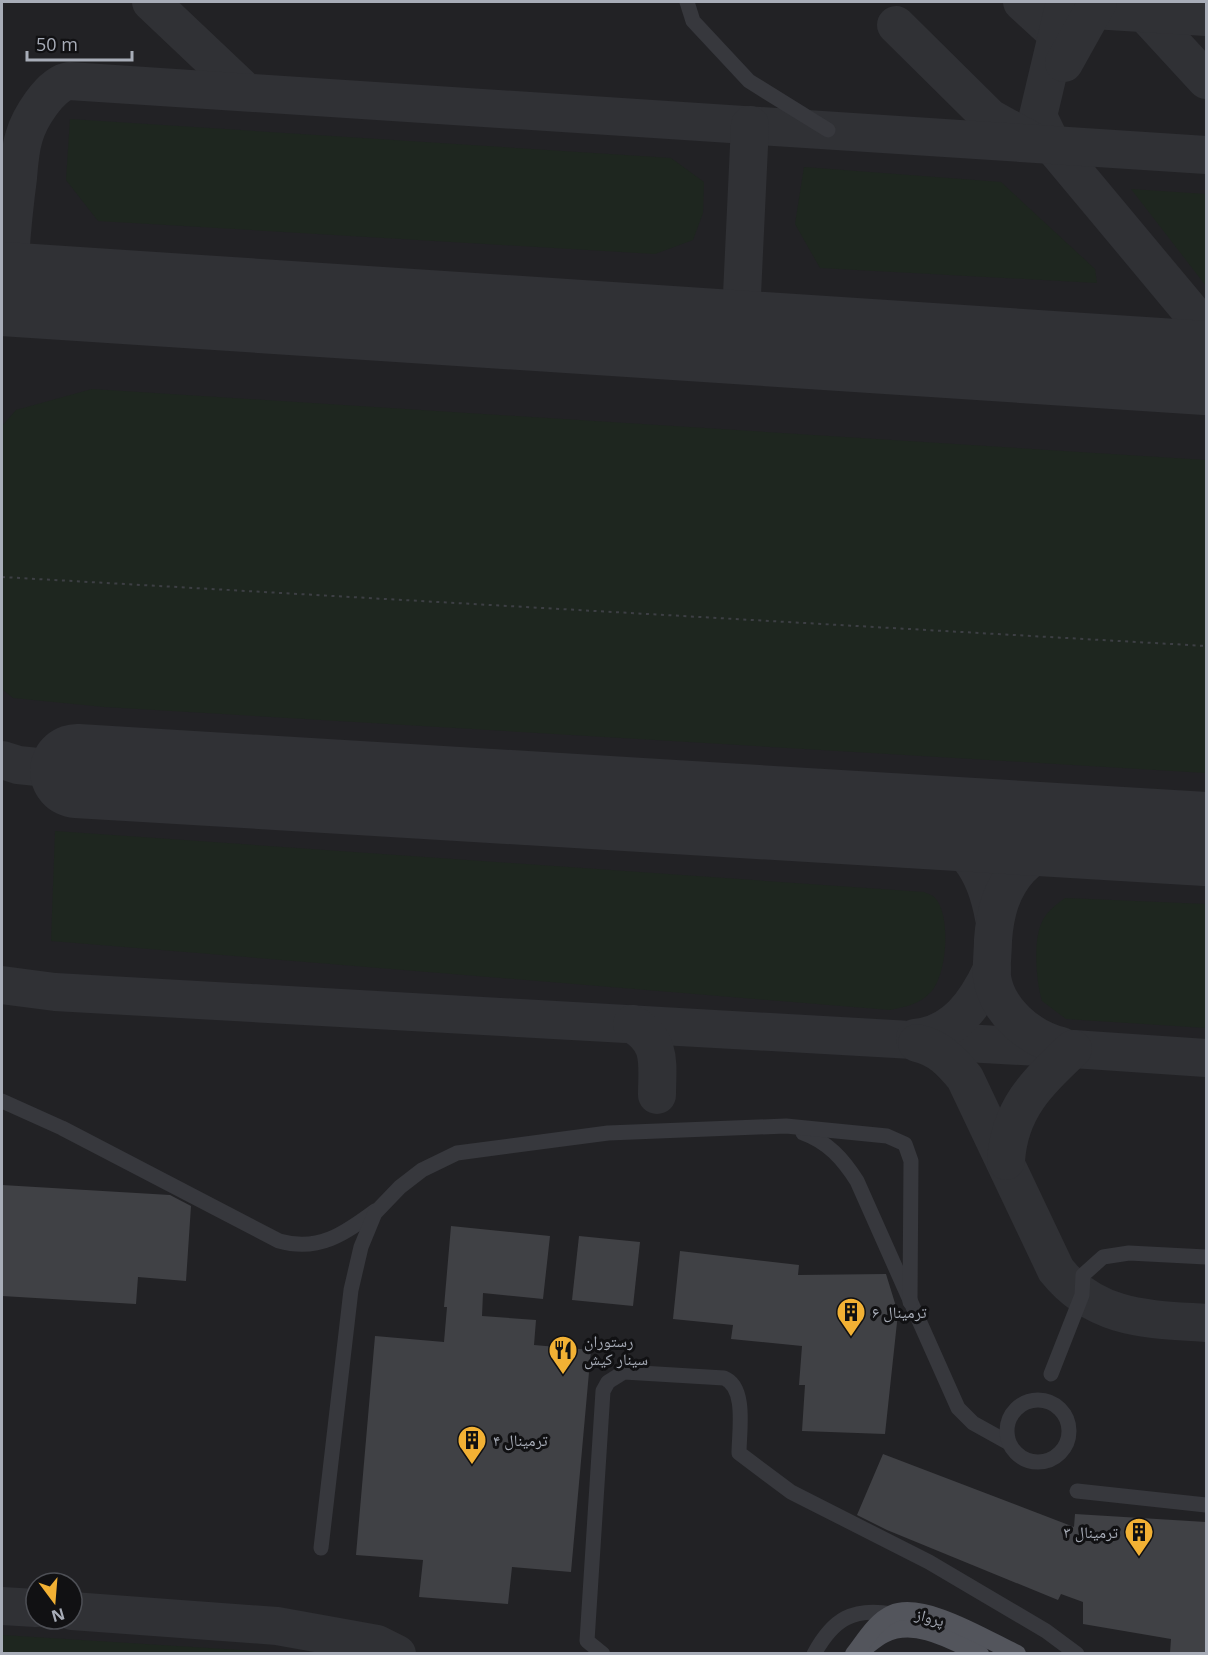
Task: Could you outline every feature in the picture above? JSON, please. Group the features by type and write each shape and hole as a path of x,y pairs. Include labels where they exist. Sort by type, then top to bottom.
{"main road":[{"name":"پرواز","path":"855,1653 880,1622 901,1611 917,1611 936,1616 1017,1653"},
{"name":"پرواز","path":"855,1653 884,1633 908,1629 925,1630 980,1653"}],"lane":[{"path":"687,2 693,21 749,81 828,130"},
{"path":"2,1101 62,1128 279,1241 296,1246 334,1239 380,1208"},
{"path":"786,1126 819,1139 836,1152 857,1181 958,1408 973,1423 1009,1443 1014,1452 1032,1462 1051,1459 1066,1445 1068,1425 1065,1416 1049,1402 1029,1401 1012,1413 1008,1423 1009,1443"},
{"path":"321,1548 351,1290 361,1247 375,1213 400,1187 422,1170 457,1153 608,1133 786,1126 887,1136 905,1144 911,1161 910,1302"},
{"path":"1051,1374 1082,1294 1083,1275 1103,1257 1130,1253 1206,1257"},
{"path":"603,1653 587,1641 603,1391 608,1382 624,1372 724,1378 731,1381 740,1396 739,1453 791,1492 929,1562 1046,1631 1077,1653"},
{"path":"1077,1491 1206,1505"},
{"path":"814,1653 834,1626 848,1617 861,1611 892,1614"}],"path":[{"path":"2,576 1206,646"}],"shaded area":[{"path":"2,2 1206,2 1206,1653 2,1654"},
{"path":"70,119 671,158 704,182 703,213 693,240 655,254 98,221 66,180"},
{"path":"804,167 1001,182 1095,269 1097,283 820,268 795,224"},
{"path":"1131,189 1206,194 1206,286"},
{"path":"92,389 1206,460 1206,773 104,707 13,698 2,689 2,426 16,410"},
{"path":"55,831 924,892 935,898 941,908 945,932 944,960 936,984 927,996 912,1004 890,1010 51,941"},
{"path":"1065,898 1206,904 1206,1028 1066,1019 1042,1001 1037,971 1040,926 1053,907"},
{"path":"2,1635 270,1652 279,1653 2,1653"}],"building":[{"path":"2,1185 170,1195 191,1206 186,1281 138,1277 136,1304 2,1296"},
{"name":"ترمینال ۴","path":"451,1226 550,1236 543,1299 483,1293 482,1316 536,1320 534,1345 591,1350 571,1572 512,1567 508,1604 419,1597 423,1560 356,1555 375,1336 444,1342 447,1307 444,1307"},
{"path":"579,1236 640,1242 633,1306 572,1300"},
{"path":"680,1251 799,1265 798,1275 886,1274 898,1313 885,1434 802,1431 805,1385 799,1385 802,1346 731,1339 733,1325 673,1319"},
{"path":"883,1454 1074,1527 1075,1514 1206,1522 1206,1653 1170,1653 1171,1639 1083,1624 1083,1602 1061,1594 1058,1600 887,1530 857,1515"}],"taxiway":[{"path":"151,2 246,92"},
{"path":"1022,2 1058,35 1066,53"},
{"path":"1065,2 1038,116 1052,145 1193,314 1206,339"},
{"path":"1064,63 1098,2"},
{"path":"1137,5 1206,80"},
{"path":"1093,10 1206,17"},
{"path":"896,25 990,118 1032,141"},
{"path":"8,290 24,137 41,103 55,88 69,81 1206,155"},
{"path":"740,337 750,125"},
{"path":"2,760 18,765 77,771"},
{"path":"917,824 948,839 971,859 985,885 994,918"},
{"path":"1061,1046 1026,1030 1000,1001 992,977 994,930 997,911 1004,893 1020,868 1042,851 1084,832"},
{"path":"915,1038 942,1030 962,1015 979,994 992,969"},
{"path":"2,985 55,992 1206,1058"},
{"path":"632,1024 642,1031 654,1046 657,1064 657,1095"},
{"path":"917,1043 932,1048 944,1056 965,1078 1056,1270 1072,1286 1088,1299 1124,1314 1206,1323"},
{"path":"1006,1161 1013,1127 1027,1098 1048,1073 1073,1049"},
{"path":"2,1606 24,1607"},
{"path":"84,1612 277,1626 377,1644 397,1654"}],"runway":[{"path":"2,289 1206,368"},
{"path":"77,771 1206,839"}],"place":[{"name":"ترمینال ۶","path":"851,1338"},
{"name":"رستوران سینار کیش","path":"563,1376"},
{"name":"ترمینال ۴","path":"472,1466"},
{"name":"ترمینال ۳","path":"1139,1558"}]}
